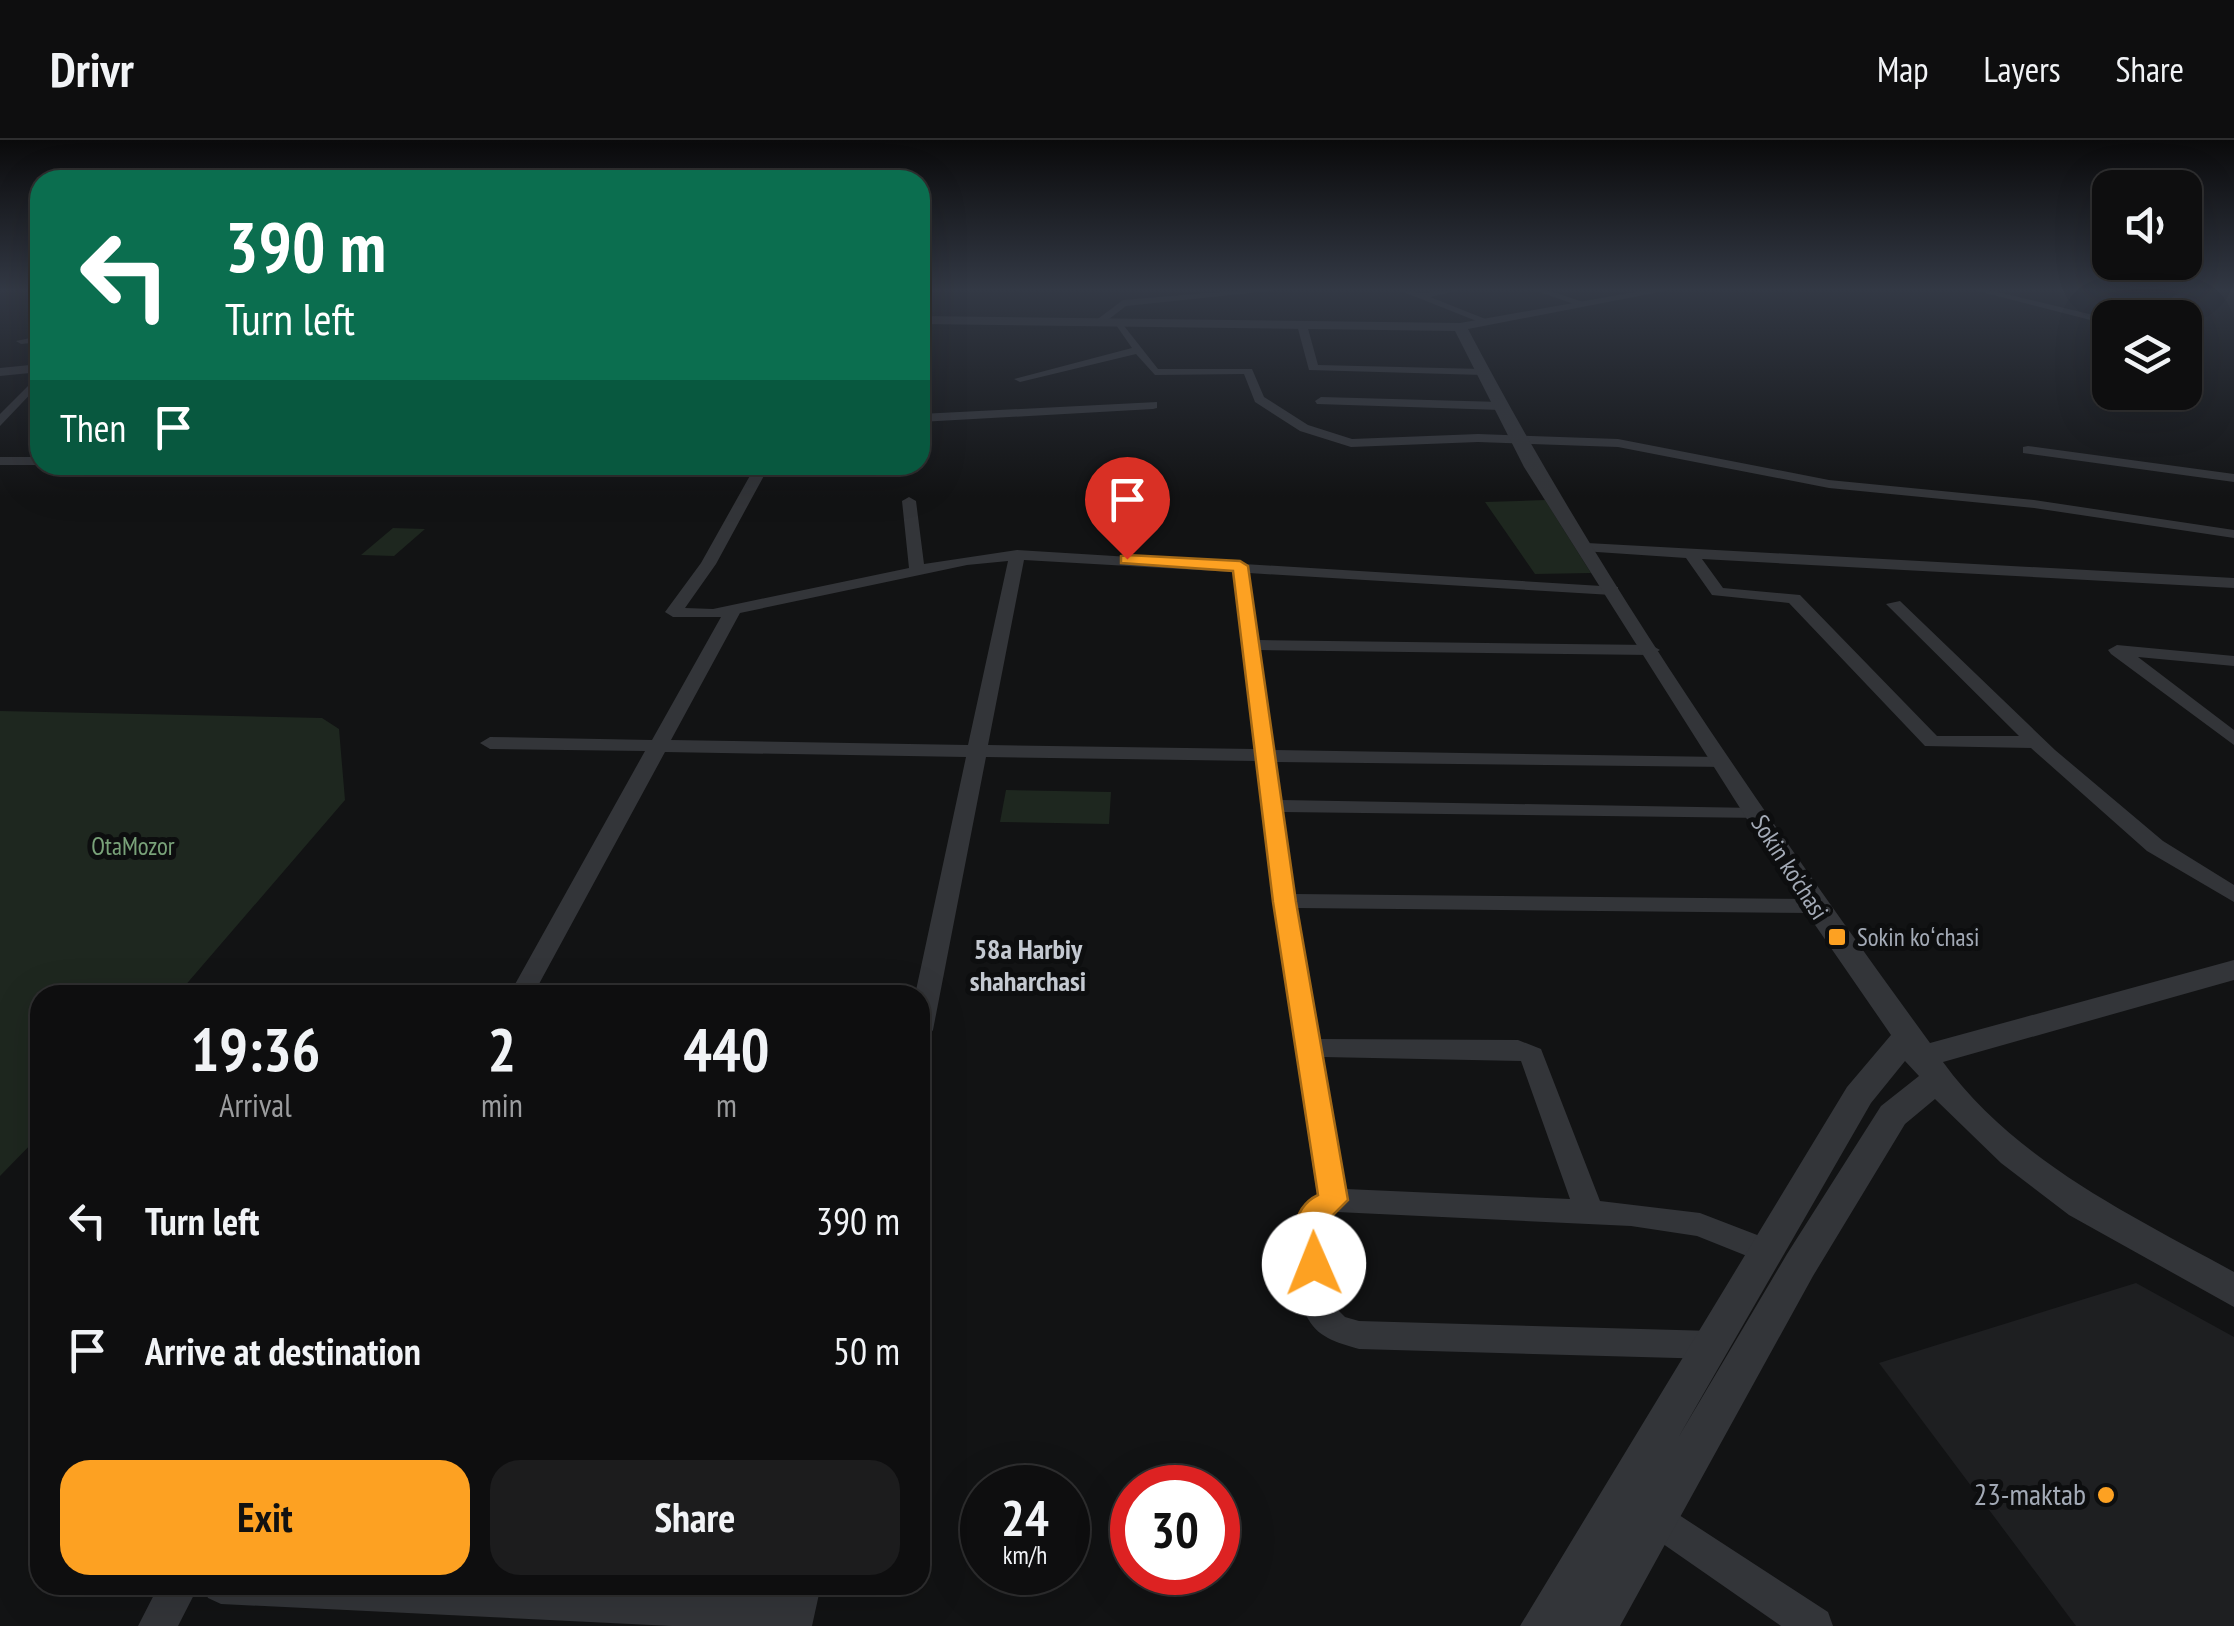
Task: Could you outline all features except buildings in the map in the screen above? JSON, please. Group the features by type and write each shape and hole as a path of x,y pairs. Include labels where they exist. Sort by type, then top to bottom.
{"street":[{"path":"1020,379 1105,358"},
{"path":"1145,358 1155,372 1248,371 1259,399 1304,428 1340,441 1517,440 1657,447 1829,484 2034,504 2234,534"},
{"path":"1310,358 1313,368 1483,372"},
{"name":"Sokin ko'chasi","path":"1476,358 1517,440 1721,763 1920,1058 2013,1154 2082,1205 2234,1292"},
{"path":"0,372 30,369"},
{"path":"0,422 30,388"},
{"path":"1321,401 1501,406"},
{"path":"930,417 1153,405"},
{"path":"2028,450 2233,478 2234,454"},
{"path":"0,461 30,461"},
{"path":"756,475 708,564 673,612 733,610 917,570 1017,555 1612,590"},
{"path":"908,501 917,570"},
{"path":"1587,548 2234,583"},
{"path":"1690,553 1718,592 1794,598 1932,742 2035,742"},
{"path":"929,985 1017,555"},
{"path":"1240,566 1284,902 1333,1200"},
{"path":"1894,604 2035,742 2155,846 2234,895"},
{"path":"526,985 733,610"},
{"path":"1250,646 1651,650"},
{"path":"2234,661 2117,650 2234,739"},
{"path":"490,742 1721,763"},
{"path":"1271,806 1756,814"},
{"path":"1284,902 1816,906"},
{"path":"1544,1626 1859,1095 1920,1058 2234,970"},
{"path":"1308,1048 1518,1049 1532,1055 1589,1212"},
{"path":"1594,1626 1800,1265 1893,1115 1920,1058"},
{"path":"1713,1345 1359,1335 1335,1328 1322,1315 1309,1224 1316,1209 1333,1200 1589,1212 1700,1225 1767,1252"},
{"path":"1656,1518 1814,1626"},
{"path":"157,1626 174,1595"},
{"path":"471,1595 797,1608"}],"shaded area":[{"name":"23-maktab","path":"2136,1283 2234,1337 2234,1626 2076,1626 1879,1363"}],"green space":[{"path":"1545,500 1591,573 1535,574 1485,502"},
{"path":"393,528 425,529 394,556 361,555"},
{"name":"OtaMozor","path":"0,711 322,718 339,729 345,800 186,985 30,985 30,1145 0,1176"},
{"path":"1006,790 1111,792 1109,824 1000,822"}],"place":[{"name":"Sokin koʻchasi","path":"1837,937"},
{"name":"23-maktab","path":"2106,1495"}],"district":[{"name":"58a Harbiy shaharchasi","path":"1028,965"}],"route":[{"path":"1127,559 1240,566 1284,902 1333,1200 1316,1209 1309,1224 1314,1264"}]}
